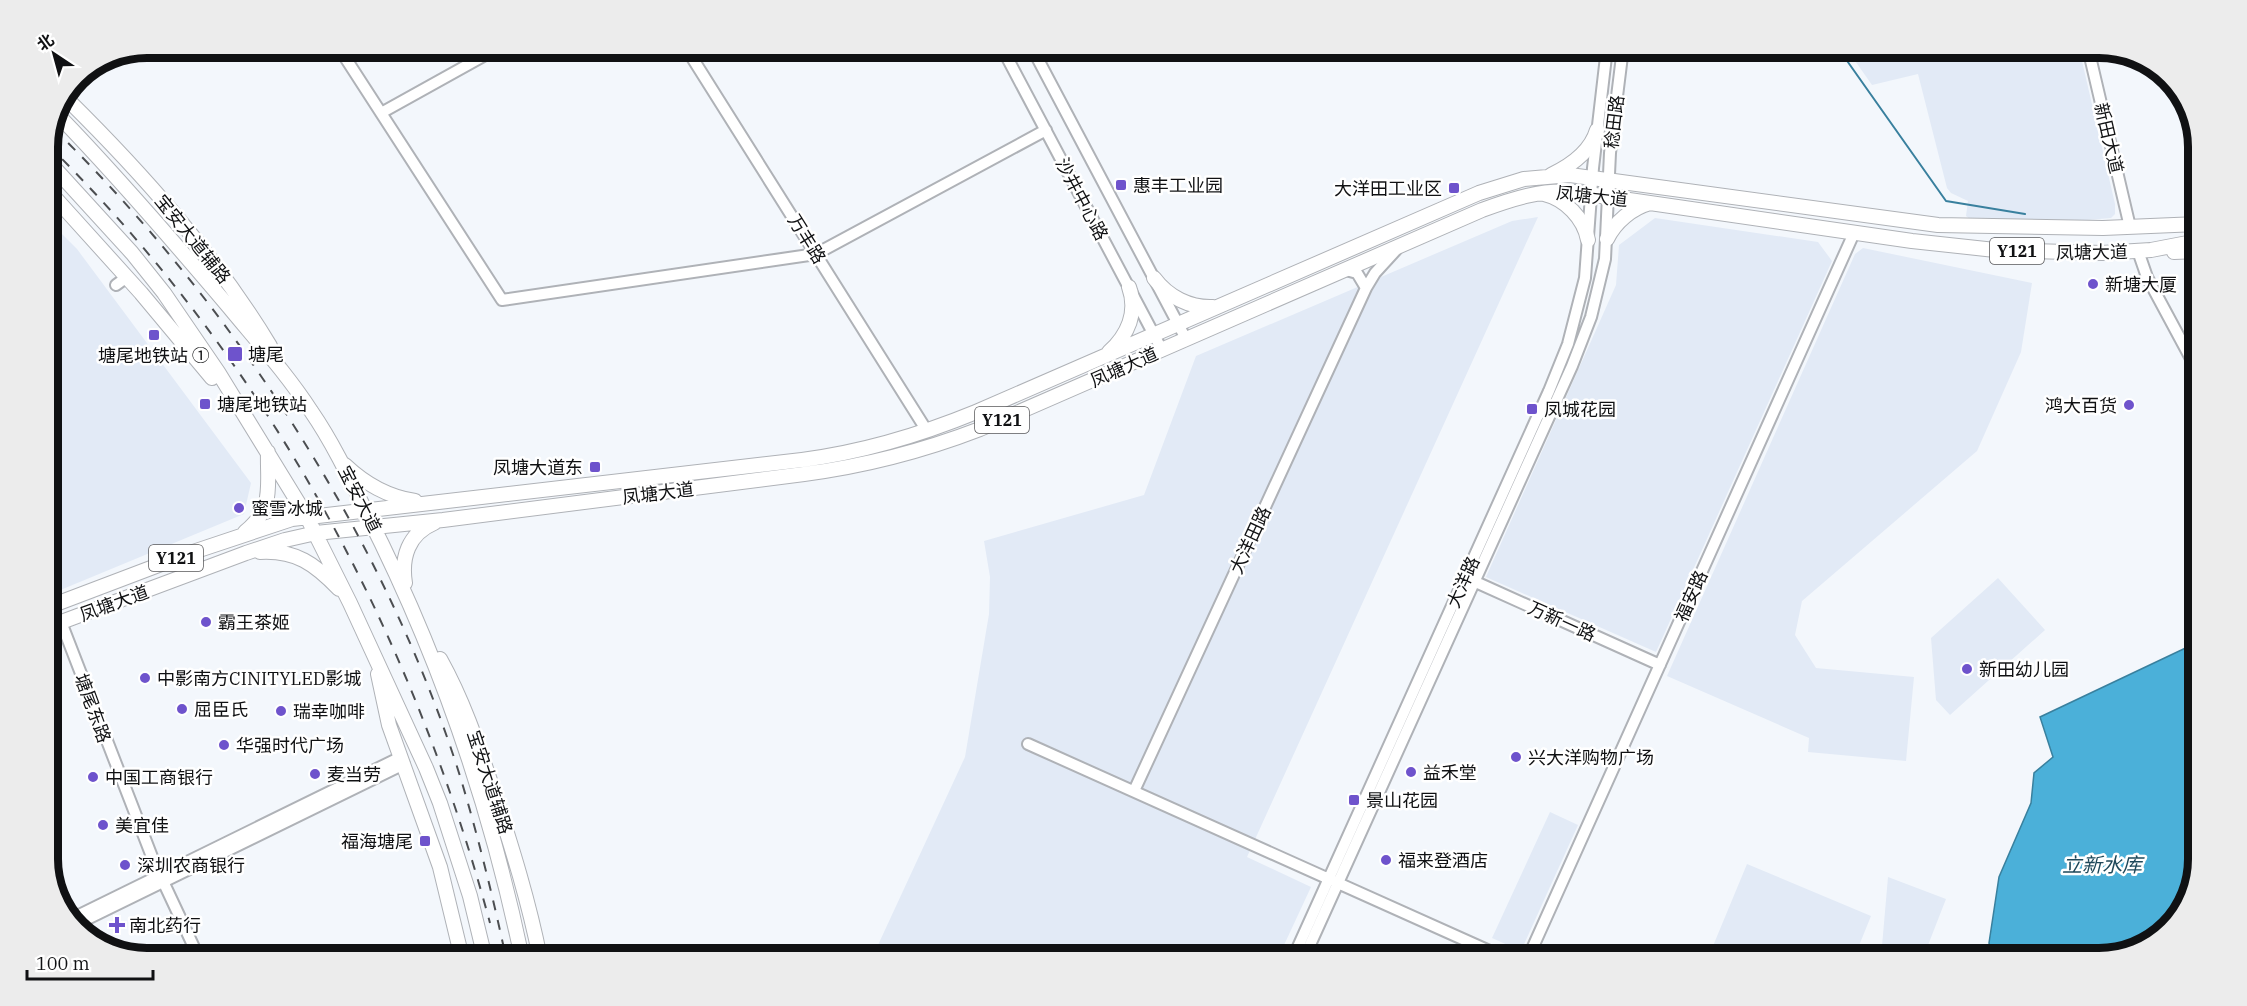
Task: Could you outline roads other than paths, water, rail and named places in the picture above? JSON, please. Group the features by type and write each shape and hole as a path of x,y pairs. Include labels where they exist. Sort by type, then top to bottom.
{"main road":[{"name":"宝安大道辅路","path":"71,102 98,129 196,241 239,296 300,394"},
{"name":"宝安大道","path":"63,120 118,177 180,248 300,394 337,455 408,597 452,712 492,836 520,948"},
{"path":"1547,176 1579,156 1589,146 1597,130"},
{"path":"59,173 132,253 164,293 268,452 316,533 413,736 440,803 470,896 483,948"},
{"name":"凤塘大道","path":"59,601 278,522 828,457 875,447 927,431 1099,359 1492,188 1514,181 1547,176 1592,178 1912,223 2020,227 2130,227 2188,224"},
{"name":"凤塘大道","path":"59,624 246,553 316,533 443,520 814,473 886,459 940,444 980,429 1488,208 1536,194 1556,191 1609,196 1854,233 2019,252 2075,254 2144,250 2188,242"},
{"path":"1536,194 1552,197 1568,207 1583,225 1588,240"},
{"path":"1607,239 1629,213 1652,203"},
{"path":"59,204 122,281 246,419"},
{"path":"2019,252 2020,227"},
{"path":"2144,250 2188,251"},
{"path":"1154,278 1165,290 1185,302 1201,307 1221,306"},
{"path":"1099,359 1115,346 1128,328 1133,310 1129,287"},
{"path":"238,537 254,523 266,505 269,493 268,452"},
{"path":"337,455 357,475 382,490 399,498 429,503"},
{"path":"408,597 404,563 408,547 418,532 428,525 443,520"},
{"path":"193,552 200,571"},
{"path":"246,553 270,552 298,557 320,571 350,603"},
{"name":"宝安大道辅路","path":"416,616 458,692 469,718 511,844 538,948"},
{"path":"375,655 386,714 440,867 460,948"}],"street":[{"path":"346,59 502,300 816,254 1046,130"},
{"path":"381,113 478,59"},
{"name":"万丰路","path":"693,59 927,431"},
{"name":"沙井中心路","path":"1008,59 1162,350"},
{"name":"沙井中心路","path":"1038,59 1186,339"},
{"name":"稔田路","path":"1592,194 1606,59"},
{"name":"稔田路","path":"1609,196 1610,153 1622,59"},
{"name":"新田大道","path":"2091,59 2130,227"},
{"name":"大洋路","path":"1298,948 1333,881 1469,579 1562,360 1582,292 1592,194"},
{"name":"大洋路","path":"1469,579 1579,349 1598,293 1607,239 1609,196"},
{"name":"福安路","path":"1533,948 1854,233"},
{"name":"大洋田路","path":"1134,791 1366,288 1381,266 1403,245"},
{"path":"2144,250 2147,277 2188,353"},
{"path":"1346,270 1357,273 1366,288"},
{"name":"万新一路","path":"1469,579 1660,665"},
{"name":"塘尾东路","path":"59,634 161,879 194,948"},
{"path":"1028,744 1483,948"},
{"path":"84,920 161,879 403,760"},
{"path":"79,915 161,879"},
{"name":"大洋路","path":"1308,948 1333,881"}],"water":[{"name":"立新水库","path":"2188,647 2187,876 2182,893 2170,913 2149,933 2139,938 2123,944 2100,948 1990,948 1999,877 2031,803 2034,773 2053,757 2040,717"}],"waterway":[{"path":"1846,59 1946,201 2025,214"}],"railway":[{"path":"60,135 119,197 182,270 241,347 296,428 346,513 390,599 428,687 467,799 504,948"},
{"path":"59,157 126,228 198,316 263,408 321,504 373,604 418,708 457,814 490,923"}],"place":[{"name":"惠丰工业园","path":"1121,185"},
{"name":"大洋田工业区","path":"1454,188"},
{"name":"新塘大厦","path":"2093,284"},
{"name":"塘尾地铁站 ①","path":"154,335"},
{"name":"塘尾","path":"235,354"},
{"name":"塘尾地铁站","path":"205,404"},
{"name":"鸿大百货","path":"2129,405"},
{"name":"凤城花园","path":"1532,409"},
{"name":"凤塘大道东","path":"595,467"},
{"name":"蜜雪冰城","path":"239,508"},
{"name":"霸王茶姬","path":"206,622"},
{"name":"新田幼儿园","path":"1967,669"},
{"name":"中影南方CINITYLED影城","path":"145,678"},
{"name":"屈臣氏","path":"182,709"},
{"name":"瑞幸咖啡","path":"281,711"},
{"name":"华强时代广场","path":"224,745"},
{"name":"兴大洋购物广场","path":"1516,757"},
{"name":"益禾堂","path":"1411,772"},
{"name":"麦当劳","path":"315,774"},
{"name":"中国工商银行","path":"93,777"},
{"name":"景山花园","path":"1354,800"},
{"name":"美宜佳","path":"103,825"},
{"name":"福海塘尾","path":"425,841"},
{"name":"福来登酒店","path":"1386,860"},
{"name":"深圳农商银行","path":"125,865"},
{"name":"南北药行","path":"117,925"}]}
